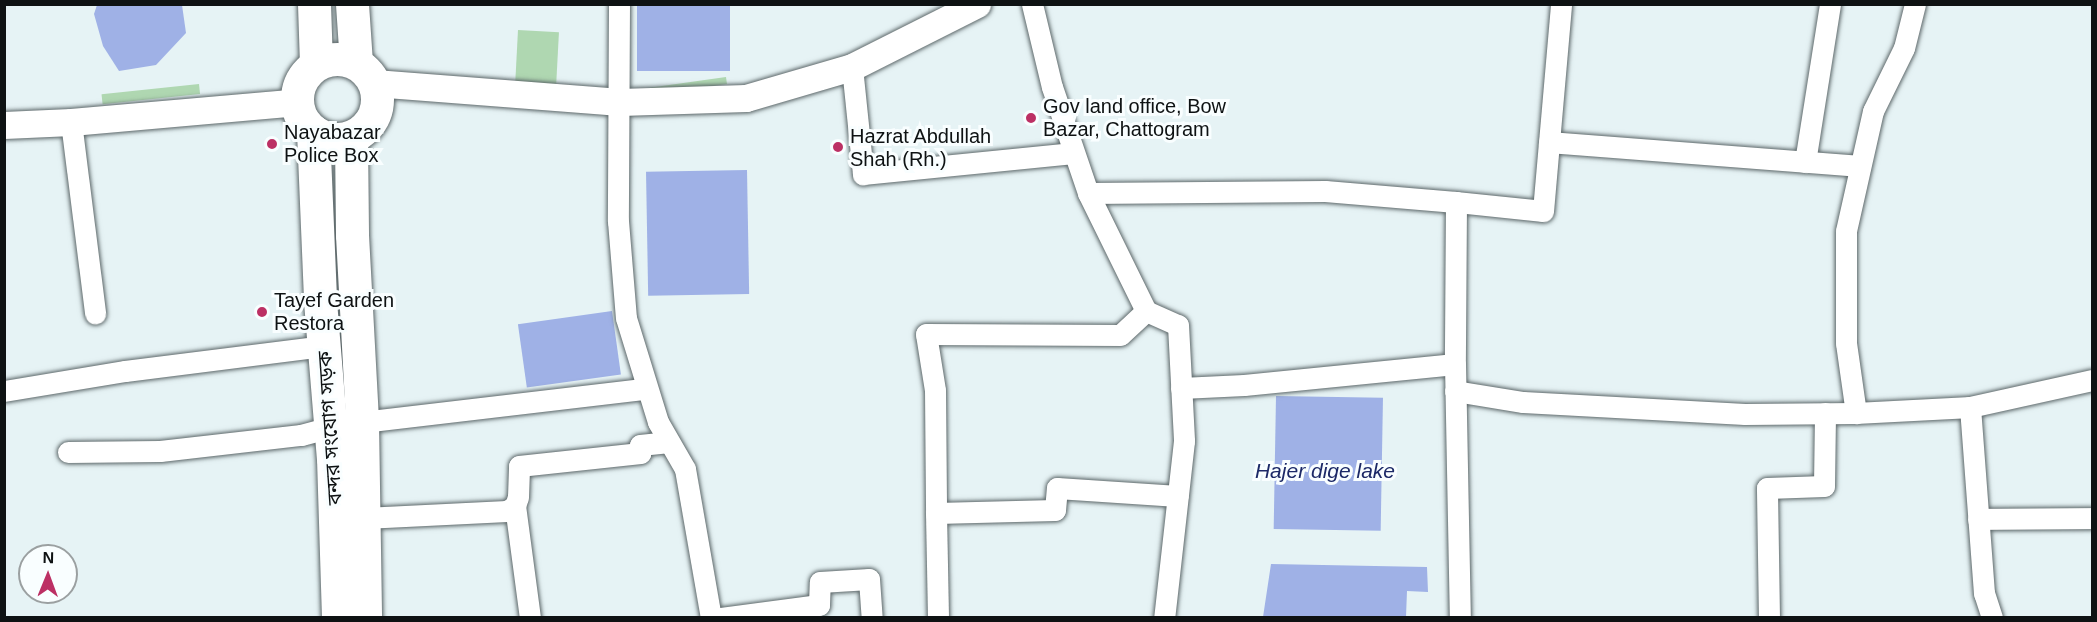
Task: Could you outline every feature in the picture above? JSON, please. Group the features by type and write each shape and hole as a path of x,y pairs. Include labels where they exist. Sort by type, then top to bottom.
{"highway":[{"path":"314,4 316,63 300,84 298,102 304,122 313,131 331,138 351,137 362,131 371,121 377,96 365,73 352,4"},
{"path":"316,63 330,60 365,73"},
{"name":"বন্দর সংযোগ সড়ক","path":"313,131 337,551 338,618"},
{"name":"বন্দর সংযোগ সড়ক","path":"351,137 352,235 362,422 365,618"}],"street":[{"path":"619,4 618,221 626,318 645,389 657,422 685,469 711,618"},
{"path":"365,73 620,102 746,98 852,67 977,4"},
{"path":"1032,4 1052,87 1088,193 1146,311 1178,325 1184,441 1164,618"},
{"path":"1088,193 1325,191 1543,211 1560,4"},
{"path":"1805,162 1830,4"},
{"path":"1856,413 1846,343 1846,231 1873,111 1904,48 1915,4"},
{"path":"852,67 863,174 1073,153"},
{"path":"4,125 71,122 298,102"},
{"path":"71,122 95,313"},
{"path":"1549,142 1860,166"},
{"path":"1456,202 1455,391 1460,618"},
{"path":"938,618 935,390 926,334 1120,335 1146,311"},
{"path":"4,391 125,371 324,346"},
{"path":"1181,388 1244,385 1455,364"},
{"path":"1455,391 1523,402 1745,414 1856,413 1970,407 2092,381"},
{"path":"362,422 645,389"},
{"path":"1970,407 1984,593 1992,618"},
{"path":"1769,618 1767,488 1824,486 1825,413"},
{"path":"68,452 160,451 301,435 330,427"},
{"path":"530,618 515,506 518,497 519,466 640,453 640,445 669,442"},
{"path":"936,513 1055,510 1057,488 1178,496"},
{"path":"364,518 507,511 515,506"},
{"path":"1978,519 2092,518"},
{"path":"721,618 819,605 820,582 869,579 872,618"}],"green space":[{"path":"518,30 559,32 556,87 515,85"},
{"path":"726,77 727,84 649,95 648,88"},
{"path":"199,84 200,94 103,104 102,94"}],"water":[{"path":"97,5 182,5 186,33 156,65 119,71 103,46 94,14"},
{"path":"637,5 730,5 730,71 637,71"},
{"path":"747,170 749,294 648,296 646,172"},
{"path":"612,311 621,374 527,388 518,324"},
{"name":"Hajer dige lake","path":"1276,396 1383,398 1381,531 1274,529"},
{"path":"1271,564 1427,567 1428,592 1407,591 1406,617 1263,617"}],"place":[{"name":"Gov land office, Bow Bazar, Chattogram","path":"1031,118"},
{"name":"Nayabazar Police Box","path":"272,144"},
{"name":"Hazrat Abdullah Shah (Rh.)","path":"838,147"},
{"name":"Tayef Garden Restora","path":"262,312"}]}
